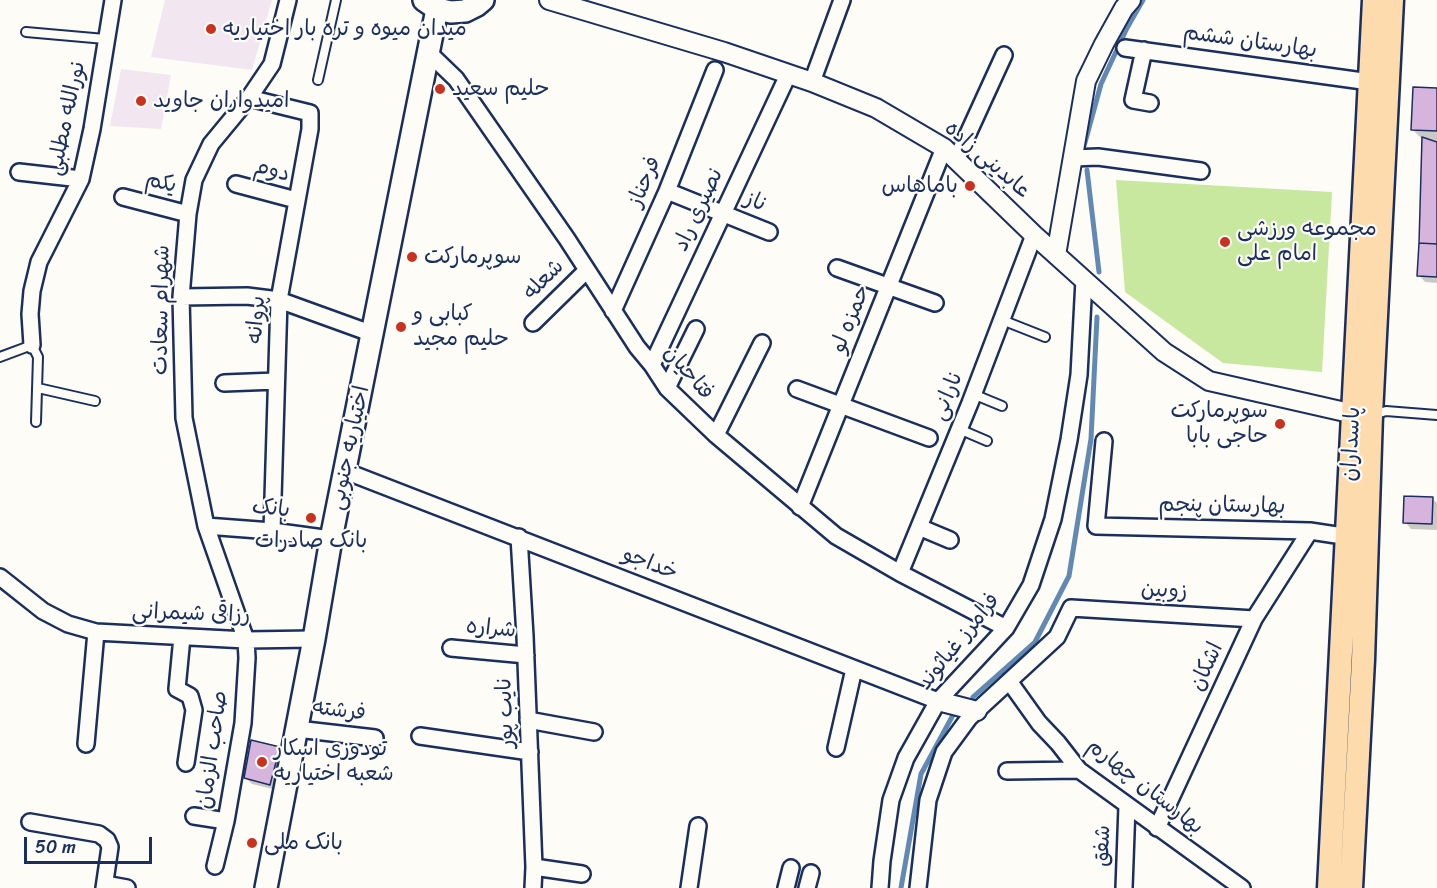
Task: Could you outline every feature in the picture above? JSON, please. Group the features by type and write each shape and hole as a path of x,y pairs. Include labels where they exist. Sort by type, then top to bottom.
{"main road":[{"path":"430,5 451,12 465,11 483,0"},
{"name":"پاسداران","path":"1351,888 1358,538 1378,83 1374,0"},
{"name":"پاسداران","path":"1378,83 1392,0"},
{"name":"اختیاریه جنوبی","path":"266,888 331,539 374,334 428,52 430,5"},
{"name":"پاسداران","path":"1329,888 1358,538"}],"street":[{"name":"نورالله مطلبی","path":"32,345 30,314 32,291 39,262 81,179 92,129 113,0"},
{"name":"شهرام سعادت","path":"246,639 206,526 184,418 181,297 188,214 194,180 211,144 249,98 272,64 288,0"},
{"name":"عابدینی زاده","path":"549,0 724,52 812,82 876,108 950,154 1034,235 1164,352 1209,381 1254,393 1363,415"},
{"path":"812,82 842,0"},
{"path":"1056,255 1086,81 1124,8 1131,0"},
{"name":"بهارستان ششم","path":"1125,48 1378,83"},
{"path":"1144,50 1133,100 1150,103"},
{"name":"فتاحیان","path":"428,52 456,79 667,388 716,435 836,536 900,573 1006,628"},
{"name":"حمزه لو","path":"800,507 889,286 950,154 1004,55"},
{"name":"فرحناز","path":"613,310 667,191 715,70"},
{"name":"نصیری راد","path":"652,365 788,75"},
{"name":"پروانه","path":"249,98 310,113 310,129 279,300 272,531"},
{"path":"1073,158 1098,157 1201,171"},
{"path":"19,172 81,179"},
{"name":"دوم","path":"236,184 296,201"},
{"name":"ناز","path":"667,191 769,232"},
{"name":"یکم","path":"123,197 188,214"},
{"name":"نارانی","path":"900,573 973,394 1034,235"},
{"path":"837,268 935,303"},
{"name":"شعله","path":"533,323 587,270"},
{"name":"فرامرز غیاثوند","path":"880,888 891,800 906,758 938,700 1006,628 1031,585 1053,519 1070,440 1079,375 1084,279"},
{"path":"181,297 247,296 279,300 374,334"},
{"path":"667,388 696,329"},
{"path":"716,435 762,343"},
{"path":"224,383 276,381"},
{"path":"797,389 929,438"},
{"name":"بهارستان پنجم","path":"1104,441 1096,526 1310,531 1358,538"},
{"name":"خداجو","path":"345,471 938,700"},
{"name":"بانک","path":"206,526 272,531 331,539"},
{"path":"919,527 950,540"},
{"name":"اشکان","path":"1157,828 1254,619 1310,531"},
{"name":"نایب پور","path":"519,537 530,753 533,888"},
{"name":"رزاقی شیمرانی","path":"0,577 43,611 68,624 96,632 182,637 314,639"},
{"name":"زوبین","path":"1009,681 1057,637 1071,608 1254,619"},
{"path":"86,744 96,632"},
{"path":"182,637 177,689 190,696 194,710 186,763"},
{"name":"صاحب الزمان","path":"215,866 226,821 243,723 246,639"},
{"name":"شراره","path":"451,648 526,655"},
{"path":"836,748 854,669"},
{"path":"918,888 928,800 944,752 969,718 1009,681"},
{"name":"بهارستان چهارم","path":"1009,681 1038,723 1079,770 1242,888"},
{"path":"938,700 976,711"},
{"path":"528,720 594,732"},
{"name":"فرشته","path":"297,729 375,738"},
{"path":"420,736 530,753"},
{"path":"1007,771 1079,770"},
{"name":"شفق","path":"1125,888 1127,806"},
{"path":"194,816 226,821"},
{"path":"30,822 99,834 108,840 110,847 104,886 128,888"},
{"path":"689,888 699,826"},
{"path":"534,867 582,874"},
{"path":"786,888 791,868"}],"lane":[{"path":"318,80 336,0"},
{"path":"26,32 105,39"},
{"path":"1002,320 1045,337"},
{"path":"0,357 32,345 38,357 36,422"},
{"path":"38,388 95,401"},
{"path":"973,394 1002,406"},
{"path":"1363,415 1386,411 1437,415"},
{"path":"959,429 987,441"}],"shaded area":[{"name":"میدان میوه و تره بار اختیاریه","path":"165,0 272,0 252,70 151,57"},
{"name":"امیدواران جاوید","path":"121,69 171,75 161,129 110,126"}],"green space":[{"name":"مجموعه ورزشی امام علی","path":"1116,180 1332,192 1322,372 1223,363 1125,292"}],"building":[{"path":"1413,87 1437,88 1437,131 1411,130"},
{"path":"1422,137 1437,142 1437,244 1419,243"},
{"path":"1419,243 1437,244 1437,277 1417,276"},
{"path":"1404,496 1433,497 1432,524 1403,523"},
{"name":"تودوزی اسکار شعبه اختیاریه","path":"251,740 280,747 270,785 244,778"}],"waterway":[{"path":"1084,146 1101,84 1143,0"},
{"path":"1087,170 1099,272"},
{"path":"973,697 1035,642 1069,576 1091,439 1097,317"},
{"path":"901,888 921,774 953,715"}],"place":[{"name":"میدان میوه و تره بار اختیاریه","path":"211,29"},
{"name":"حلیم سعید","path":"440,89"},
{"name":"امیدواران جاوید","path":"141,101"},
{"name":"باماهاس","path":"970,186"},
{"name":"مجموعه ورزشی امام علی","path":"1225,242"},
{"name":"سوپرمارکت","path":"412,257"},
{"name":"کبابی و حلیم مجید","path":"401,327"},
{"name":"سوپرمارکت حاجی بابا","path":"1280,424"},
{"name":"بانک صادرات","path":"311,518"},
{"name":"تودوزی اسکار شعبه اختیاریه","path":"262,762"},
{"name":"بانک ملی","path":"252,843"}]}
